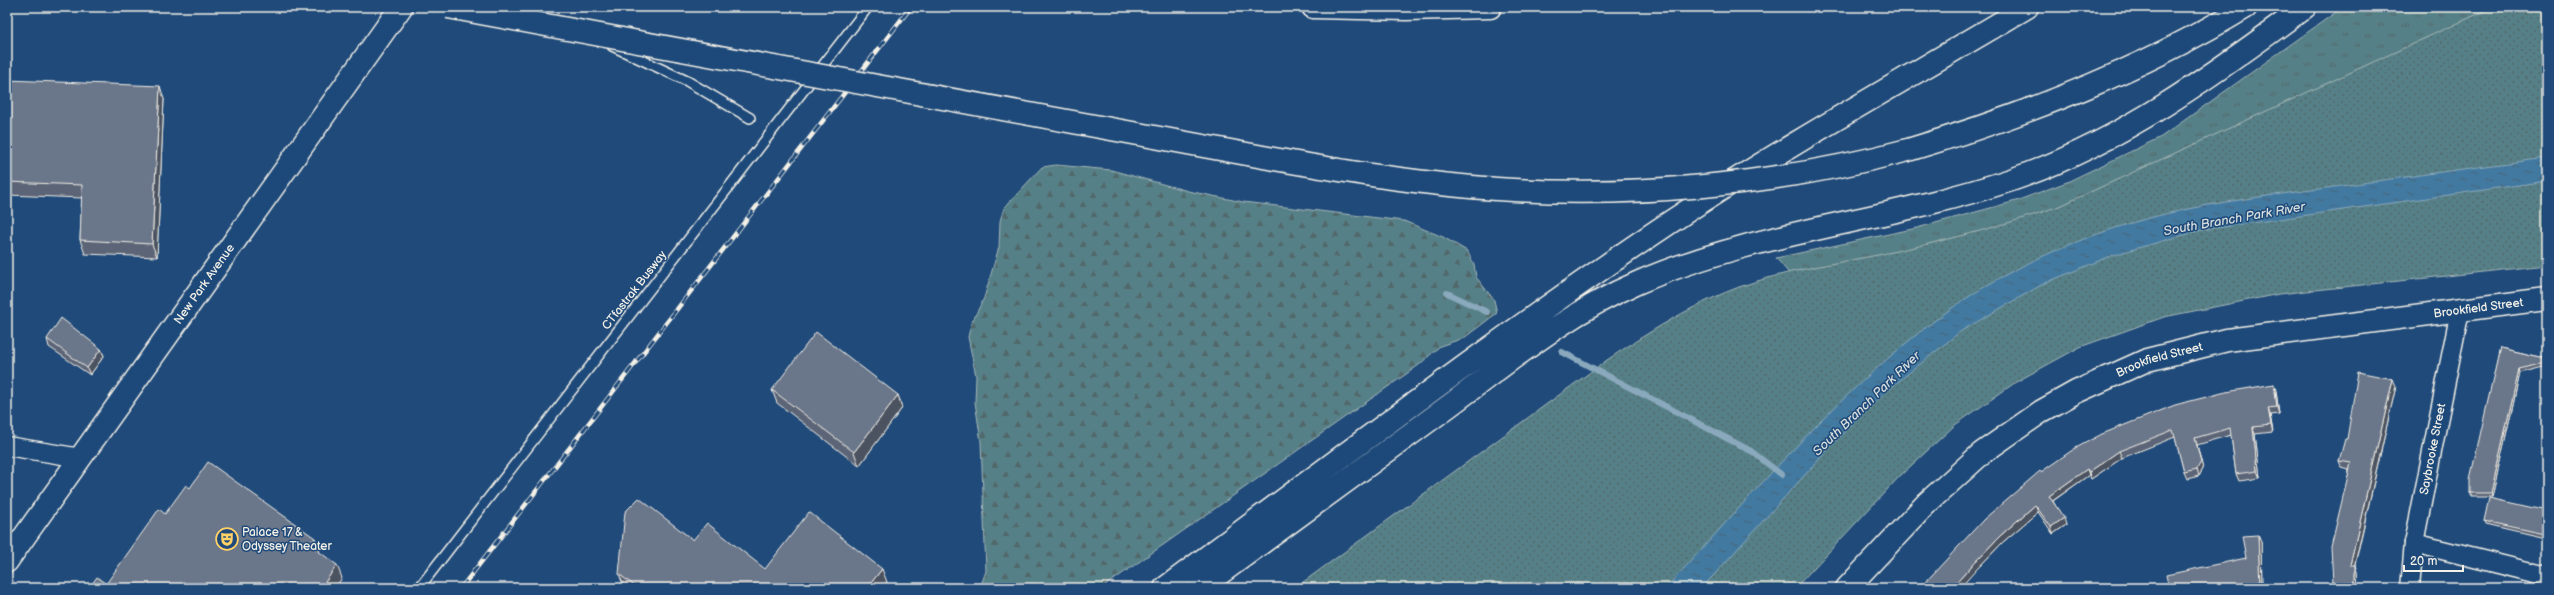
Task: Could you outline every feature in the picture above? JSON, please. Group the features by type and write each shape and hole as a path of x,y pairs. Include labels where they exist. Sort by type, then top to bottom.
{"main road":[{"name":"New Park Avenue","path":"7,561 401,7"},
{"path":"448,7 1274,159 1380,176 1478,187 1562,192 1680,187 1793,174 1908,150 2003,121 2071,95 2165,52 2246,7"},
{"path":"1313,7 1406,9 1490,7"},
{"path":"1165,588 1552,304 1644,240 1754,169 2027,7"},
{"path":"1200,588 1531,345 1604,300 1656,275 1704,258 1948,199 2010,180 2051,165 2107,138 2162,108 2305,7"},
{"name":"Brookfield Street","path":"1847,588 1927,503 1982,453 2042,411 2110,376 2147,360 2227,340 2547,299"}],"street":[{"name":"Saybrooke Street","path":"2410,588 2414,543 2460,310"},
{"path":"7,446 81,458"},
{"path":"2414,543 2547,576"}],"lane":[{"name":"CTfastrak Busway","path":"419,588 868,7"},
{"path":"574,30 661,68 750,118"}],"green space":[{"path":"2343,7 2547,7 2280,157 1804,291 1776,258 1917,228 2016,201 2067,182 2161,137"},
{"path":"2493,7 2547,7 2547,265 2279,294 2164,317 2080,347 2016,382 1955,425 1900,476 1795,588 1295,588 1607,360 1655,329 1704,302 1756,281 1808,268 1878,255 1948,239 1994,227 2062,205"},
{"path":"1056,165 1111,170 1188,191 1243,202 1404,221 1443,237 1467,251 1474,264 1476,277 1494,300 1497,313 1464,338 1440,346 1419,365 1102,588 980,588 986,571 981,442 975,402 976,376 968,337 971,324 984,298 999,247 1000,221 1004,208 1042,167"}],"water":[{"name":"South Branch Park River","path":"2547,158 2547,181 2202,230 2113,255 2045,283 1961,331 1888,390 1844,432 1702,588 1666,588 1802,440 1874,371 1912,338 1952,308 1976,292 2026,264 2106,231 2134,222 2182,210 2247,199"}],"building":[{"path":"7,80 160,86 152,244 80,240 82,185 7,182"},
{"path":"61,318 101,349 87,368 47,339"},
{"path":"816,332 898,395 854,452 772,390"},
{"path":"2547,344 2547,367 2546,363 2519,369 2491,493 2470,493 2470,479 2500,348 2545,358 2542,345"},
{"path":"2358,372 2393,379 2350,565 2355,565 2355,582 2333,583 2331,547 2351,463 2339,461 2345,439 2347,439"},
{"path":"2274,384 2277,407 2268,408 2271,425 2253,427 2257,471 2236,474 2230,428 2195,438 2201,462 2197,469 2184,472 2173,430 2119,451 2089,472 2087,469 2049,496 2064,518 2051,527 2035,505 2000,536 1952,588 1920,588 1984,519 2040,471 2041,472 2074,449 2102,434 2175,405 2226,392"},
{"name":"Palace 17 & Odyssey Theater","path":"208,462 315,538 310,545 337,565 321,588 89,588 97,577 106,584 159,509 165,514 186,485 190,488"},
{"path":"639,498 693,540 707,523 765,569 809,512 882,569 867,588 637,588 619,574 625,512"},
{"path":"2489,498 2547,511 2544,534 2484,521"},
{"path":"2258,535 2260,587 2169,588 2166,575 2246,558 2242,536"},
{"path":"2136,584 2138,588 2128,588"}],"waterway":[{"path":"1447,293 1487,312"},
{"path":"1562,352 1751,451 1782,475"}],"railway":[{"path":"461,588 911,7"}],"place":[{"name":"Palace 17 & Odyssey Theater","path":"227,539"}]}
